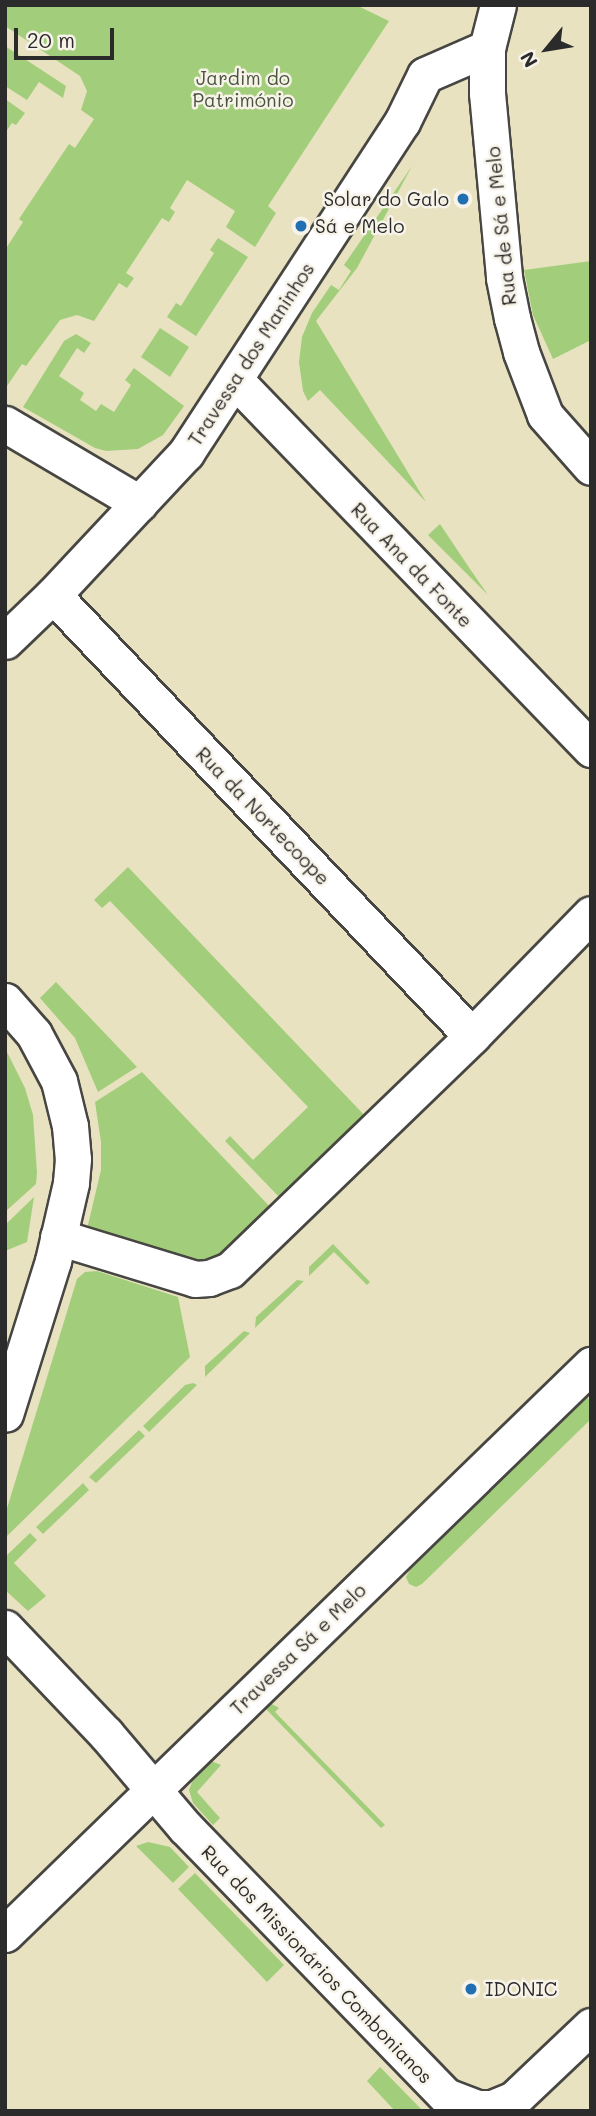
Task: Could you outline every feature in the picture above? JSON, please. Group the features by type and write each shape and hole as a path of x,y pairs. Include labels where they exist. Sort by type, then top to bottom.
{"street":[{"name":"Rua de Sá e Melo","path":"498,5 487,48 487,93 504,278 512,318 521,352 545,415 591,467"},
{"name":"Travessa dos Maninhos","path":"5,641 53,596 186,453 402,122 425,75 487,48"},
{"name":"Rua Ana da Fonte","path":"235,380 591,749"},
{"path":"5,424 139,503"},
{"name":"Rua da Nortecoope","path":"53,596 472,1036"},
{"path":"58,1237 184,1276 198,1279 223,1274 236,1265 472,1036 591,914"},
{"path":"5,1001 31,1029 50,1062 66,1107 72,1142 71,1183 58,1237 5,1414"},
{"name":"Travessa Sá e Melo","path":"5,1934 591,1365"},
{"name":"Rua dos Missionários Combonianos","path":"5,1628 106,1734 185,1827 442,2093 458,2103 492,2108 514,2099 591,2026"}],"green space":[{"name":"Jardim do Património","path":"5,5 356,5 389,21 268,206 276,213 255,247 226,227 235,211 187,180 170,208 175,212 169,222 162,218 126,273 134,278 127,288 119,283 94,321 77,315 60,320 26,366 22,364 5,389 5,250 23,222 19,219 69,144 75,148 94,119 81,110 87,91 80,76 5,26"},
{"path":"5,46 66,86 63,98 39,82 27,100 5,86"},
{"path":"5,99 25,113 16,125 12,123 5,133"},
{"path":"412,166 357,268 316,321 426,502 320,390 308,401 303,391 299,362 302,337 312,313 331,285 339,290 351,271 344,265"},
{"path":"218,238 248,257 196,336 167,317 176,303 181,306 214,253 210,250"},
{"path":"591,261 591,340 553,359 533,315 524,270"},
{"path":"160,328 189,347 170,377 141,357"},
{"path":"76,334 91,343 84,353 77,348 59,376 84,393 80,400 96,411 101,404 114,412 131,385 125,380 134,368 184,406 163,435 138,449 106,451 95,448 23,407 64,341"},
{"path":"440,524 470,569 488,595 428,535"},
{"path":"128,867 368,1119 283,1201 225,1141 230,1136 253,1160 308,1107 110,901 102,908 94,900"},
{"path":"56,982 137,1067 98,1092 75,1038 40,998"},
{"path":"5,1048 25,1088 33,1115 37,1173 36,1184 5,1212"},
{"path":"142,1072 274,1211 233,1251 198,1265 87,1229 101,1170 101,1142 95,1102"},
{"path":"34,1197 27,1242 5,1251 5,1225"},
{"path":"333,1244 370,1282 367,1285 334,1252 309,1276 309,1267"},
{"path":"97,1271 178,1297 190,1357 5,1538 5,1515 77,1279 85,1272"},
{"path":"297,1280 304,1281 255,1328 256,1317"},
{"path":"244,1331 250,1333 205,1377 205,1366"},
{"path":"185,1385 197,1385 149,1432 143,1426"},
{"path":"587,1397 591,1401 591,1419 422,1584 416,1587 409,1584 406,1577 410,1570"},
{"path":"139,1430 145,1436 96,1483 89,1477"},
{"path":"83,1483 89,1490 43,1534 36,1527"},
{"path":"30,1533 37,1540 14,1563 46,1596 28,1611 5,1590 5,1557"},
{"path":"270,1703 279,1708 275,1712 385,1825 381,1828 265,1708"},
{"path":"211,1761 221,1765 197,1792 220,1818 213,1825 193,1803 189,1790 195,1774"},
{"path":"148,1842 170,1847 189,1867 173,1883 136,1846"},
{"path":"195,1873 284,1965 267,1982 178,1889"},
{"path":"380,2067 423,2111 395,2111 367,2081"}],"place":[{"name":"Solar do Galo","path":"463,199"},
{"name":"Sá e Melo","path":"301,226"},
{"name":"IDONIC","path":"471,1989"}]}
